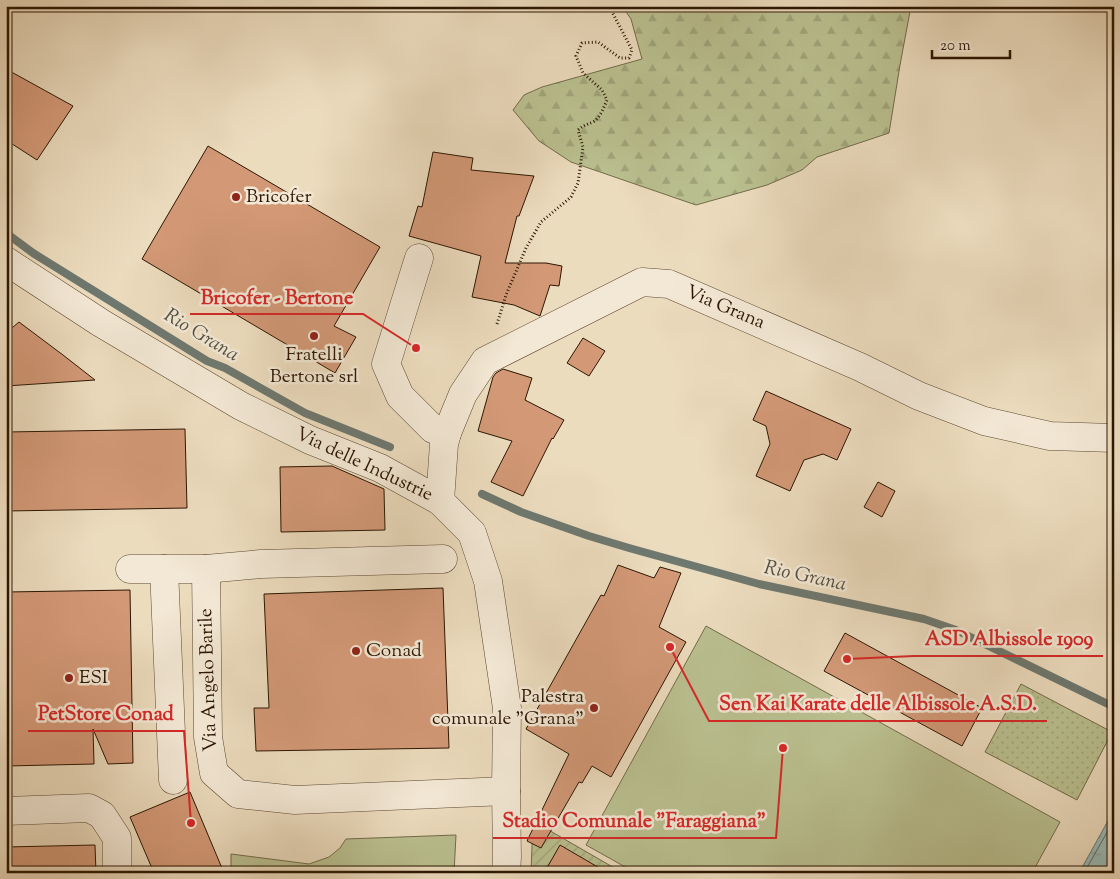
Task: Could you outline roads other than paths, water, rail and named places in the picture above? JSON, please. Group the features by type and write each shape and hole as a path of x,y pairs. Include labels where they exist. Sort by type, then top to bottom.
{"street":[{"path":"419,258 386,364 400,396 433,429 447,433"},
{"name":"Via delle Industrie","path":"6,261 101,323 241,406 310,440 380,468 440,501 472,533 488,581 507,708 506,791 508,857 506,873"},
{"name":"Via Grana","path":"440,501 447,433 462,394 485,361 642,282 669,284 860,367 919,396 984,421 1050,436 1114,438"},
{"path":"130,569 206,569 261,564 443,559"},
{"name":"Via Angelo Barile","path":"164,569 173,780"},
{"name":"Via Angelo Barile","path":"206,569 208,736 214,773 238,794 294,800 506,791"},
{"path":"6,811 89,808 102,815 117,838 117,873"}],"water":[{"path":"1114,810 1114,873 1079,873"}],"waterway":[{"name":"Rio Grana","path":"6,233 33,253 207,361 225,368 305,413 390,447"},
{"name":"Rio Grana","path":"482,494 521,512 629,548 759,584 924,619 956,630 1114,707"}],"place":[{"name":"Bricofer","path":"236,197"},
{"name":"Fratelli Bertone srl","path":"314,336"},
{"name":"Bricofer - Bertone","path":"416,348"},
{"name":"Sen Kai Karate delle Albissole A.S.D.","path":"670,647"},
{"name":"Conad","path":"356,651"},
{"name":"ASD Albissole 1909","path":"847,659"},
{"name":"ESI","path":"69,678"},
{"name":"Palestra comunale \"Grana\"","path":"594,708"},
{"name":"Stadio Comunale \"Faraggiana\"","path":"783,748"},
{"name":"PetStore Conad","path":"191,823"}]}
